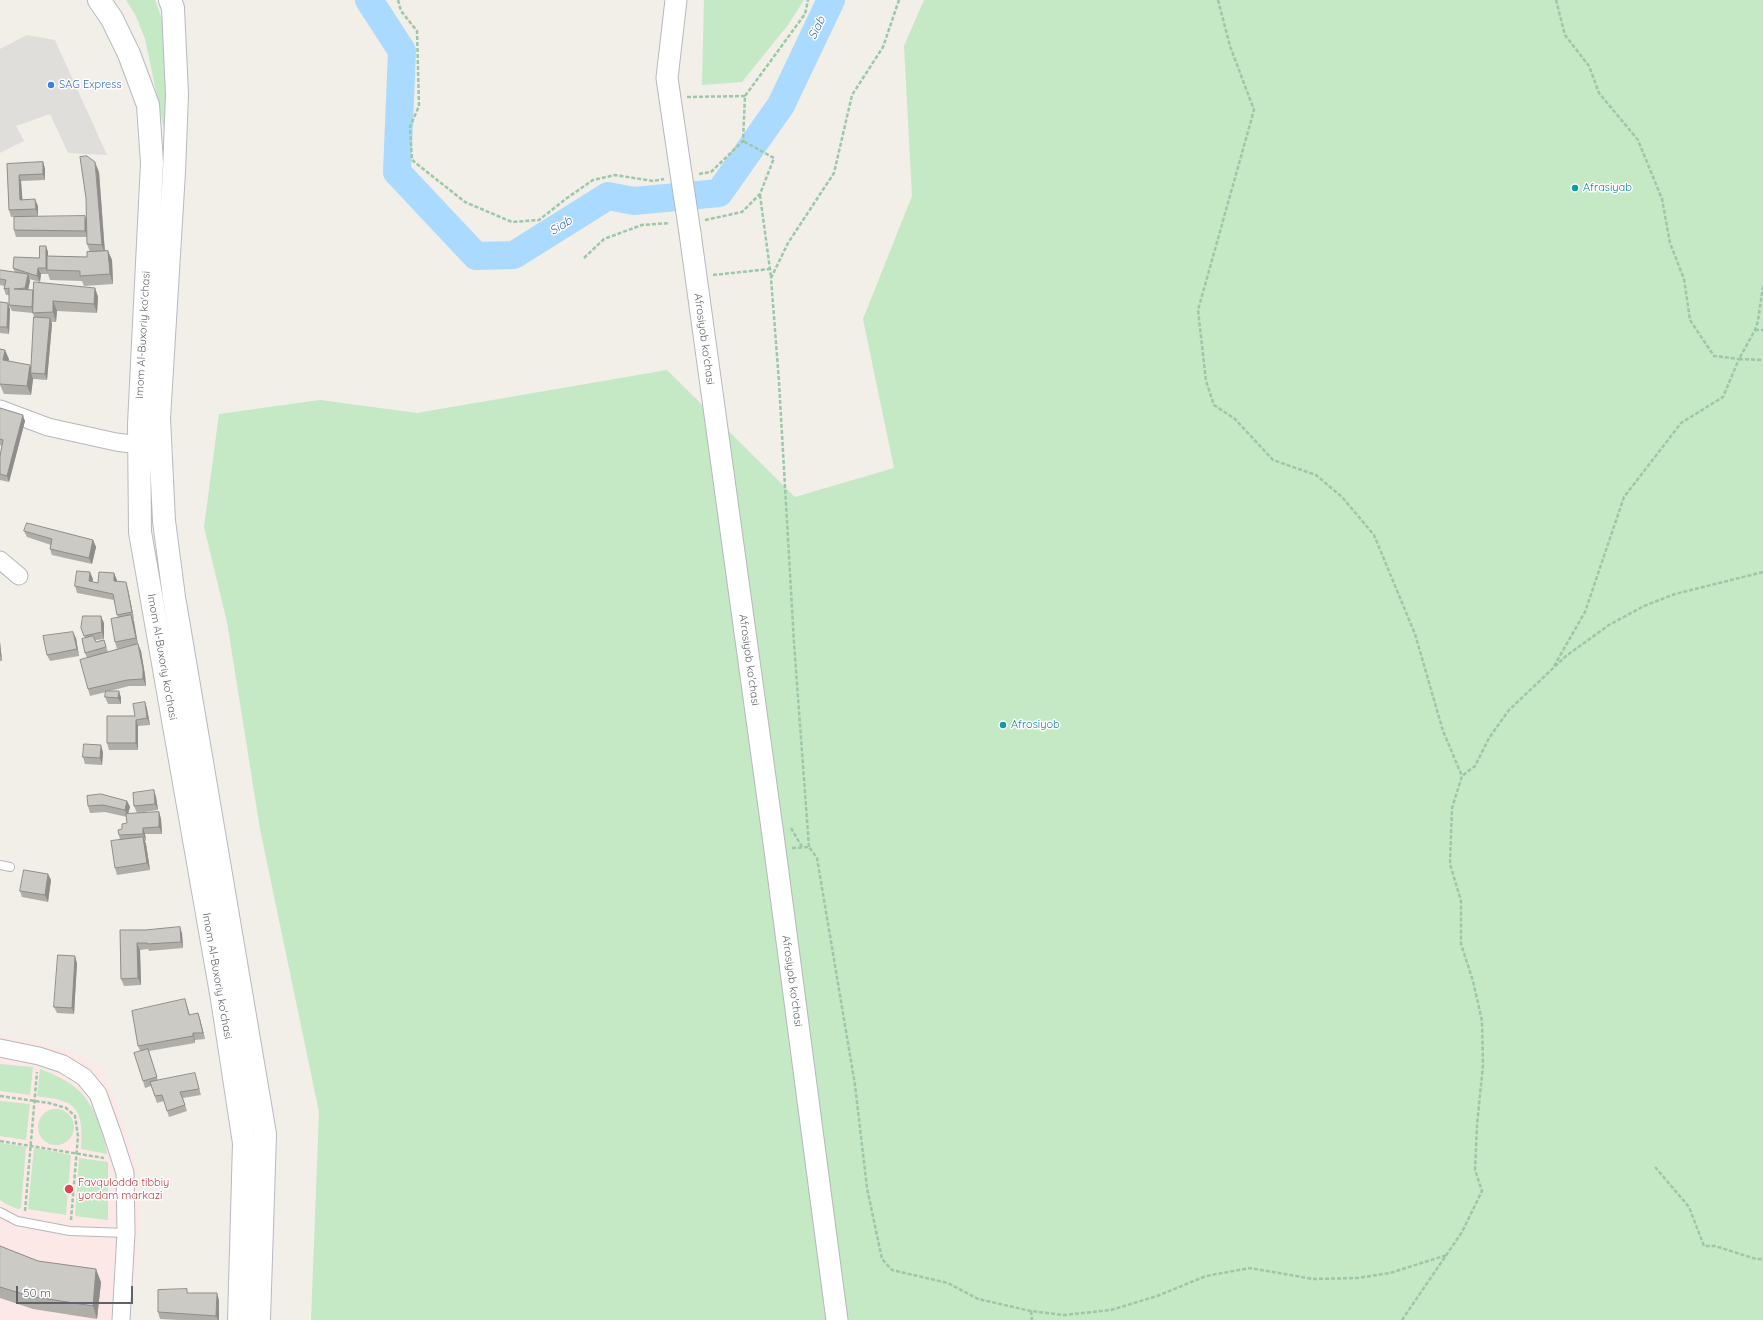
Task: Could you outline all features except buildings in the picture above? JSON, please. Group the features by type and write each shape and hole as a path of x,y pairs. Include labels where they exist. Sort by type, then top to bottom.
{"main road":[{"name":"Imom Al-Buxoriy ko'chasi","path":"100,0 112,19 129,54 148,105 152,163 139,445 140,532 222,999 244,1143 239,1320"},
{"name":"Imom Al-Buxoriy ko'chasi","path":"170,0 173,8 177,94 174,172 159,418 164,521 174,597 265,1134 259,1320"},
{"path":"152,599 174,597"}],"street":[{"name":"Afrosiyob ko'chasi","path":"676,0 667,78 690,233 775,850 837,1320"},
{"path":"0,409 48,427 116,442 139,445"},
{"path":"0,560 20,576"},
{"path":"0,1048 39,1056 64,1064 84,1077 98,1094 124,1173 126,1233 121,1320"}],"lane":[{"path":"0,865 10,867"},
{"path":"0,1212 24,1223 70,1231 126,1233"}],"path":[{"path":"398,0 401,11 417,31 420,106 410,127 412,160 465,202 512,222 539,220 566,198 593,180 615,175 652,181 667,178"},
{"path":"696,174 711,172 744,141 744,96 805,14 808,0"},
{"path":"771,278 788,243 834,173 852,95 883,47 899,0"},
{"path":"1218,0 1230,46 1254,110 1198,310 1206,381 1214,405 1235,419 1273,460 1316,474 1342,497 1374,535 1415,634 1443,731 1462,776"},
{"path":"1556,0 1565,35 1589,66 1599,93 1638,140 1662,199 1670,243 1684,279 1690,320 1714,356 1763,360"},
{"path":"686,97 744,96"},
{"path":"744,141 774,158"},
{"path":"760,194 771,278 779,382 794,651 809,847 817,858 855,1086 867,1188 882,1259 892,1270 948,1283 978,1299 1031,1311 1064,1315 1111,1310 1157,1296 1206,1276 1250,1268 1313,1279 1357,1278 1390,1273 1447,1255"},
{"path":"711,275 770,269"},
{"path":"1553,668 1585,612 1624,497 1681,423 1723,396 1739,358 1755,330 1758,321 1763,286"},
{"path":"1755,330 1763,330"},
{"path":"1402,1320 1462,1232 1482,1191 1475,1170 1477,1126 1483,1065 1482,1021 1473,981 1461,944 1461,901 1450,864 1452,808 1462,776 1475,766 1489,738 1509,710 1553,668 1609,625 1644,606 1674,594 1763,572"},
{"path":"775,850 809,847"},
{"path":"24,1223 39,1056"},
{"path":"0,1096 49,1103 66,1108 74,1116 78,1136 70,1231"},
{"path":"0,1141 121,1161"},
{"path":"1655,1167 1689,1207 1704,1246 1715,1246 1756,1259 1763,1259"},
{"path":"1031,1311 1032,1320"}],"shaded area":[{"path":"27,35 55,40 107,155 68,153 50,114 16,126 24,141 0,153 0,49"},
{"name":"Favqulodda tibbiy yordam markazi","path":"0,1037 25,1040 71,1051 87,1059 102,1070 116,1103 138,1171 140,1207 135,1286 116,1283 113,1320 0,1320"}],"green space":[{"path":"126,0 155,0 163,22 168,59 164,129 145,39 136,16"},
{"path":"704,0 804,0 788,25 742,82 702,85"},
{"name":"Afrosiyob","path":"924,0 1763,0 1763,1320 311,1320 319,1112 260,829 227,622 204,527 219,414 320,400 417,413 667,370 795,497 894,468 863,319 912,196 904,46"},
{"path":"0,1064 33,1067 30,1095 0,1091"},
{"path":"40,1069 61,1078 85,1097 96,1115 107,1154 81,1149 82,1136 79,1116 71,1105 59,1100 37,1096"},
{"path":"0,1101 30,1104 26,1140 0,1136"},
{"path":"60,1109 69,1114 73,1120 73,1134 69,1140 60,1145 52,1145 43,1140 39,1134 38,1123 43,1114 49,1110"},
{"path":"0,1143 26,1147 21,1208 18,1209 0,1200"},
{"path":"34,1148 71,1155 66,1215 28,1209"},
{"path":"79,1158 108,1162 108,1220 75,1216"}],"waterway":[{"name":"Siab","path":"369,0 402,51 397,172 476,256 514,255 608,196 634,201 719,193 781,105 831,0"}],"place":[{"name":"SAG Express","path":"51,85"},
{"name":"Afrasiyab","path":"1575,188"},
{"name":"Afrosiyob","path":"1003,725"},
{"name":"Favqulodda tibbiy yordam markazi","path":"69,1189"}]}
